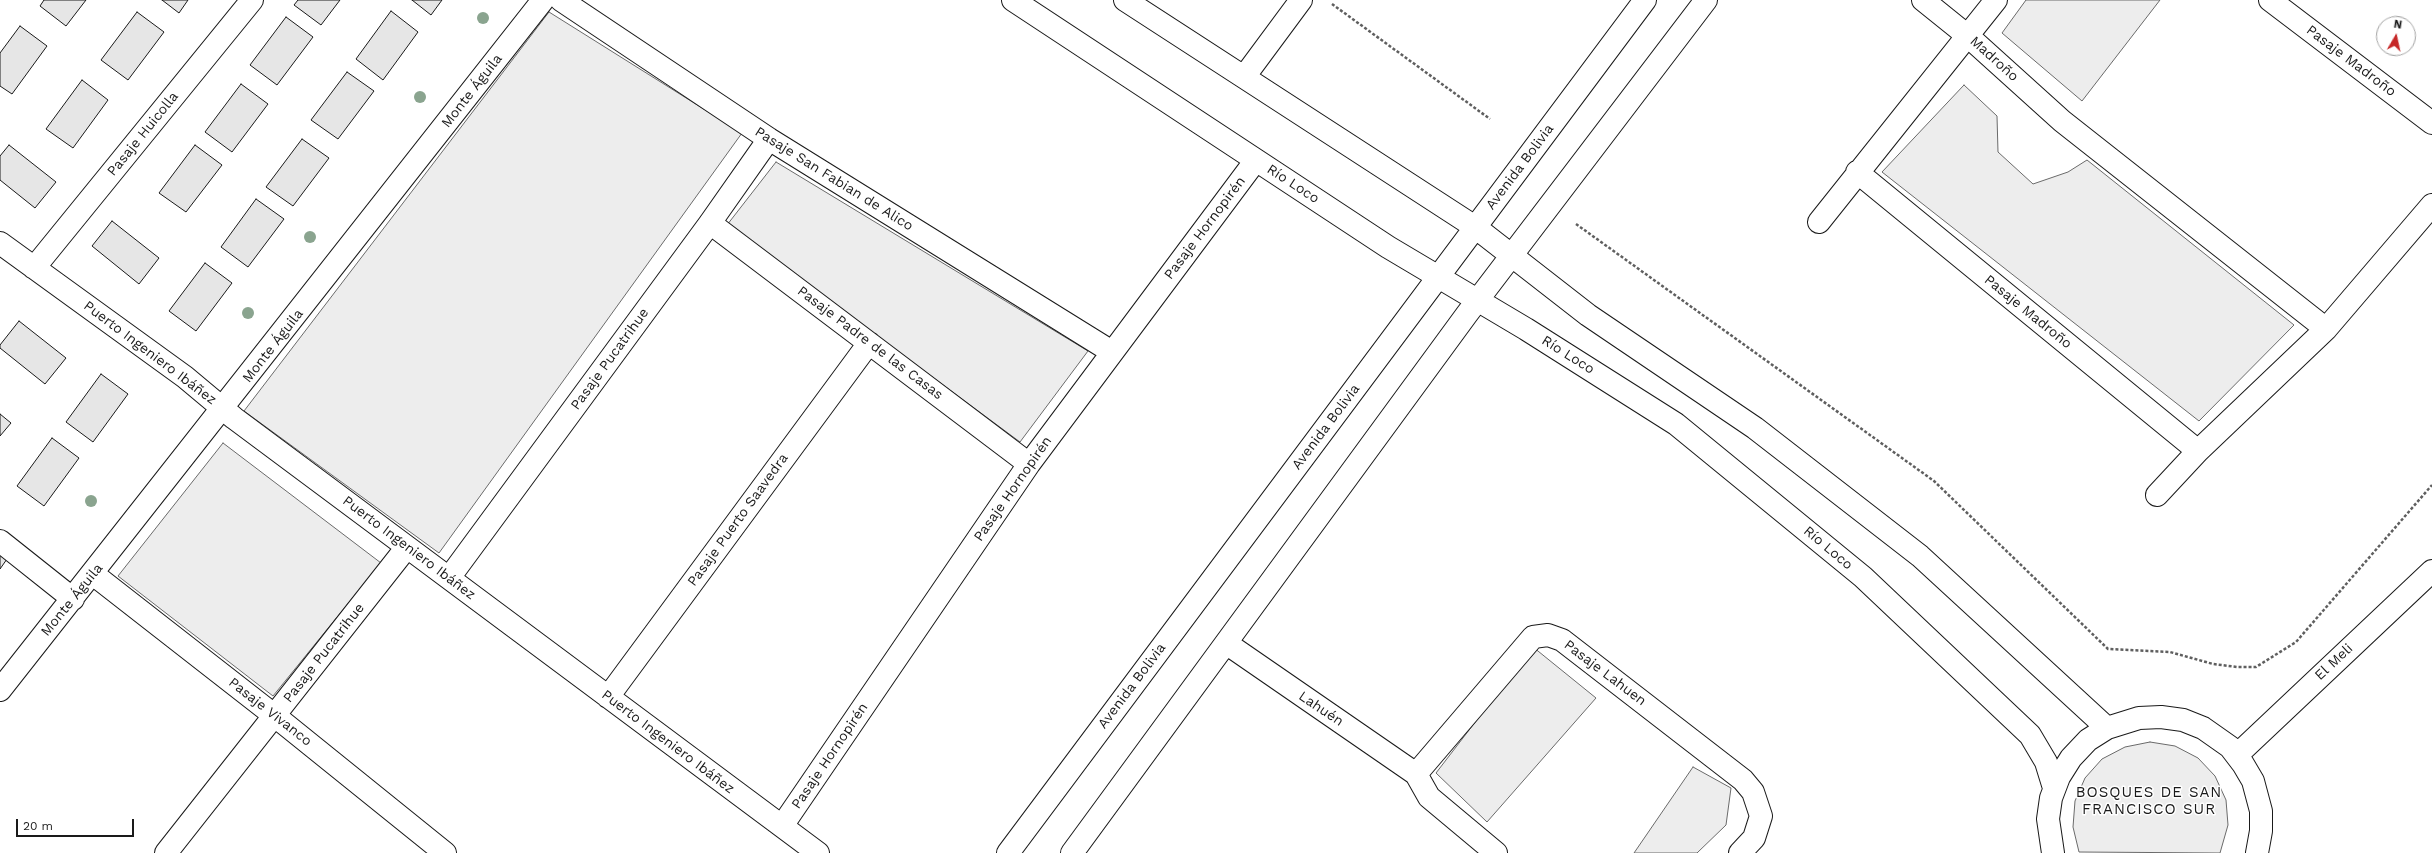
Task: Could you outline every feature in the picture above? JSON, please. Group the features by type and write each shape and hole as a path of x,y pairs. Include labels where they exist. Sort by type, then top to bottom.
{"street":[{"name":"Pasaje Huicolla","path":"34,268 252,0"},
{"name":"Monte Águila","path":"0,690 223,409 543,0"},
{"name":"Pasaje San Fabian de Alico","path":"561,0 769,139 1112,352"},
{"name":"Río Loco","path":"1014,0 1437,278 1478,300 1676,424 1863,577 2030,735 2046,762 2054,788"},
{"path":"1125,0 1475,227 1513,255 1588,315 1712,397 1849,499 1920,556 2107,728"},
{"path":"1244,77 1301,0"},
{"name":"Avenida Bolivia","path":"1008,853 1645,0"},
{"path":"1072,853 1478,300 1706,0"},
{"name":"Madroño","path":"1923,0 1969,37 2062,122 2326,328"},
{"path":"1819,222 1857,172 1969,37 1996,0"},
{"name":"Pasaje Madroño","path":"2270,0 2432,123"},
{"name":"Pasaje Pucatrihue","path":"449,578 710,223 769,139"},
{"name":"Pasaje Hornopirén","path":"782,826 1029,464 1256,160"},
{"name":"Pasaje Madroño","path":"1857,172 2198,451"},
{"path":"2157,495 2198,451 2326,328 2432,205"},
{"name":"Pasaje Padre de las Casas","path":"710,223 1029,464"},
{"name":"Puerto Ingeniero Ibáñez","path":"0,243 185,377 223,409 818,853"},
{"name":"Pasaje Puerto Saavedra","path":"608,697 869,343"},
{"path":"0,541 73,599"},
{"name":"Pasaje Pucatrihue","path":"166,853 407,547"},
{"name":"El Meli","path":"2237,755 2432,571"},
{"name":"Pasaje Vivanco","path":"93,574 275,716 445,853"},
{"name":"Pasaje Lahuen","path":"1416,774 1533,637 1548,635 1562,640 1743,780 1753,792 1761,816 1754,838 1740,853"},
{"name":"Lahuén","path":"1226,643 1416,774"},
{"path":"2053,853 2048,819 2054,788 2064,767 2079,748 2107,728 2139,718 2172,718 2208,731 2221,740 2237,755 2253,781 2260,801 2262,821 2257,853"},
{"path":"1416,774 1429,797 1496,853"}],"path":[{"path":"1326,0 1490,119"},
{"path":"1575,224 1934,481 2108,649 2170,652 2213,664 2237,667 2256,667 2296,642 2432,485"}],"shaded area":[{"path":"2026,0 2160,0 2082,101 2002,33"},
{"path":"549,12 742,133 439,553 244,411"},
{"path":"1964,85 1997,116 1998,152 2033,184 2068,172 2087,160 2294,325 2199,421 1882,172"},
{"path":"776,162 1088,351 1020,442 727,225"},
{"path":"223,443 381,563 273,696 118,576"},
{"path":"1533,647 1596,698 1487,822 1436,773"},
{"path":"2150,742 2175,746 2198,758 2215,776 2226,800 2228,825 2220,853 2079,852 2073,827 2075,801 2085,778 2102,759 2125,747"},
{"path":"1693,767 1731,788 1726,825 1697,853 1634,853"}],"building":[{"path":"44,0 86,0 66,26 40,6"},
{"path":"162,0 188,0 179,13"},
{"path":"298,0 340,0 321,25 294,5"},
{"path":"412,0 442,0 431,15"},
{"path":"391,11 418,32 383,80 356,59"},
{"path":"137,12 164,32 128,80 101,60"},
{"path":"286,17 313,37 277,85 250,65"},
{"path":"20,26 47,46 12,94 0,86 0,53"},
{"path":"347,72 374,91 338,139 311,120"},
{"path":"82,80 108,100 73,148 46,129"},
{"path":"241,84 268,104 232,152 205,132"},
{"path":"302,139 329,158 293,206 266,187"},
{"path":"9,145 56,182 35,208 0,180 0,156"},
{"path":"195,145 222,165 186,212 159,193"},
{"path":"256,199 284,219 248,267 221,247"},
{"path":"112,221 159,258 139,284 92,246"},
{"path":"205,263 232,283 196,331 169,311"},
{"path":"19,321 66,358 45,384 0,348 0,345"},
{"path":"101,374 128,394 93,442 66,422"},
{"path":"0,414 11,423 0,436"},
{"path":"52,438 79,458 44,506 17,486"},
{"path":"0,554 7,559 0,569"}],"district":[{"name":"BOSQUES DE SAN FRANCISCO SUR","path":"2149,802"}]}
